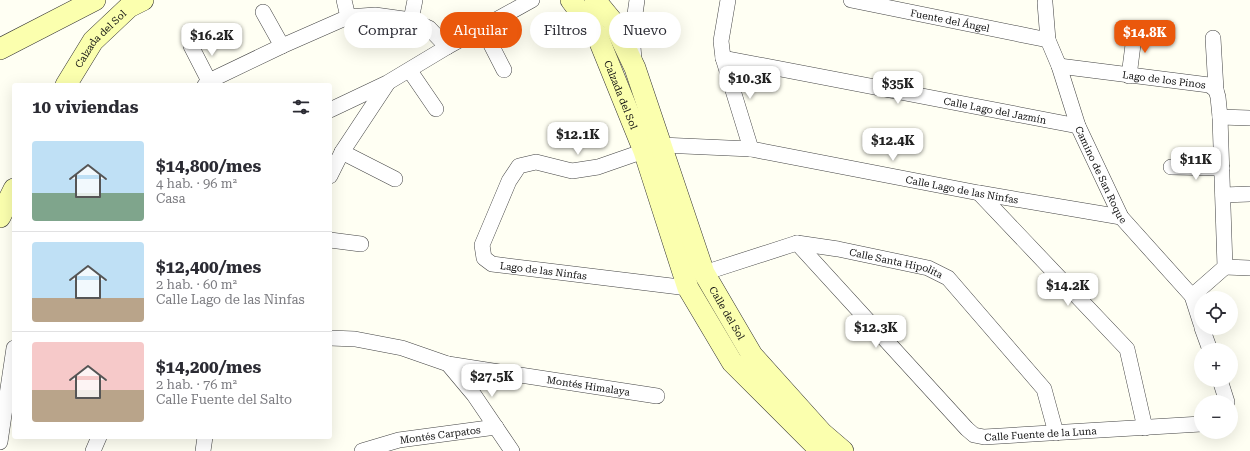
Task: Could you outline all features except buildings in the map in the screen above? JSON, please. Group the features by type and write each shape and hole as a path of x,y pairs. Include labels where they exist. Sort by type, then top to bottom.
{"street":[{"path":"0,49 95,0"},
{"name":"Calzada del Sol","path":"67,83 92,41 129,7 143,0"},
{"path":"344,0 347,12"},
{"path":"413,12 415,0"},
{"path":"510,12 532,0"},
{"name":"Calzada del Sol","path":"571,0 598,36 652,148"},
{"name":"Calzada del Sol","path":"595,0 613,22 635,68 652,148"},
{"path":"635,68 632,36 637,0"},
{"path":"728,0 721,41 723,58 751,149"},
{"name":"Fuente del Ángel","path":"851,0 1048,40"},
{"name":"Camino de San Roque","path":"1045,3 1048,40 1078,126 1121,217 1192,296 1194,302"},
{"path":"263,12 282,46"},
{"path":"191,46 207,83 282,46 344,19"},
{"path":"1129,76 1135,29"},
{"path":"432,31 440,40"},
{"path":"1213,38 1216,90"},
{"path":"332,109 410,71 445,48"},
{"path":"493,48 504,70"},
{"name":"Calle Lago del Jazmín","path":"723,58 1078,126"},
{"name":"Lago de los Pinos","path":"1058,66 1209,85 1216,90 1220,117 1225,268"},
{"path":"410,71 436,109"},
{"path":"332,172 342,152 387,83"},
{"path":"1220,117 1250,118"},
{"name":"Calle Lago de las Ninfas","path":"652,148 751,149 1121,217"},
{"name":"Calle del Sol","path":"652,148 704,273 752,355 822,433 843,451"},
{"name":"Calle del Sol","path":"652,148 688,288 732,362 821,451"},
{"name":"Lago de las Ninfas","path":"652,148 598,167 572,171 536,162 519,166 509,181 482,246 484,258 492,264 688,288"},
{"path":"342,152 395,179"},
{"path":"1171,167 1222,168"},
{"path":"979,192 1127,349 1146,428"},
{"path":"0,217 12,193"},
{"path":"1223,195 1250,194"},
{"path":"332,240 361,244"},
{"name":"Calle Santa Hipolita","path":"704,273 797,243 838,249 928,268 948,278 1044,390 1056,433"},
{"name":"Calle Fuente de la Luna","path":"797,243 974,435 984,437 1194,425"},
{"path":"1192,296 1225,268 1250,268"},
{"name":"Montés Himalaya","path":"332,338 355,339 402,348 448,364 657,396"},
{"path":"0,442 12,361"},
{"path":"448,364 464,383 512,451"},
{"name":"Montés Carpatos","path":"362,451 399,440 496,427"},
{"path":"92,451 98,439"},
{"path":"203,451 205,439"}]}
